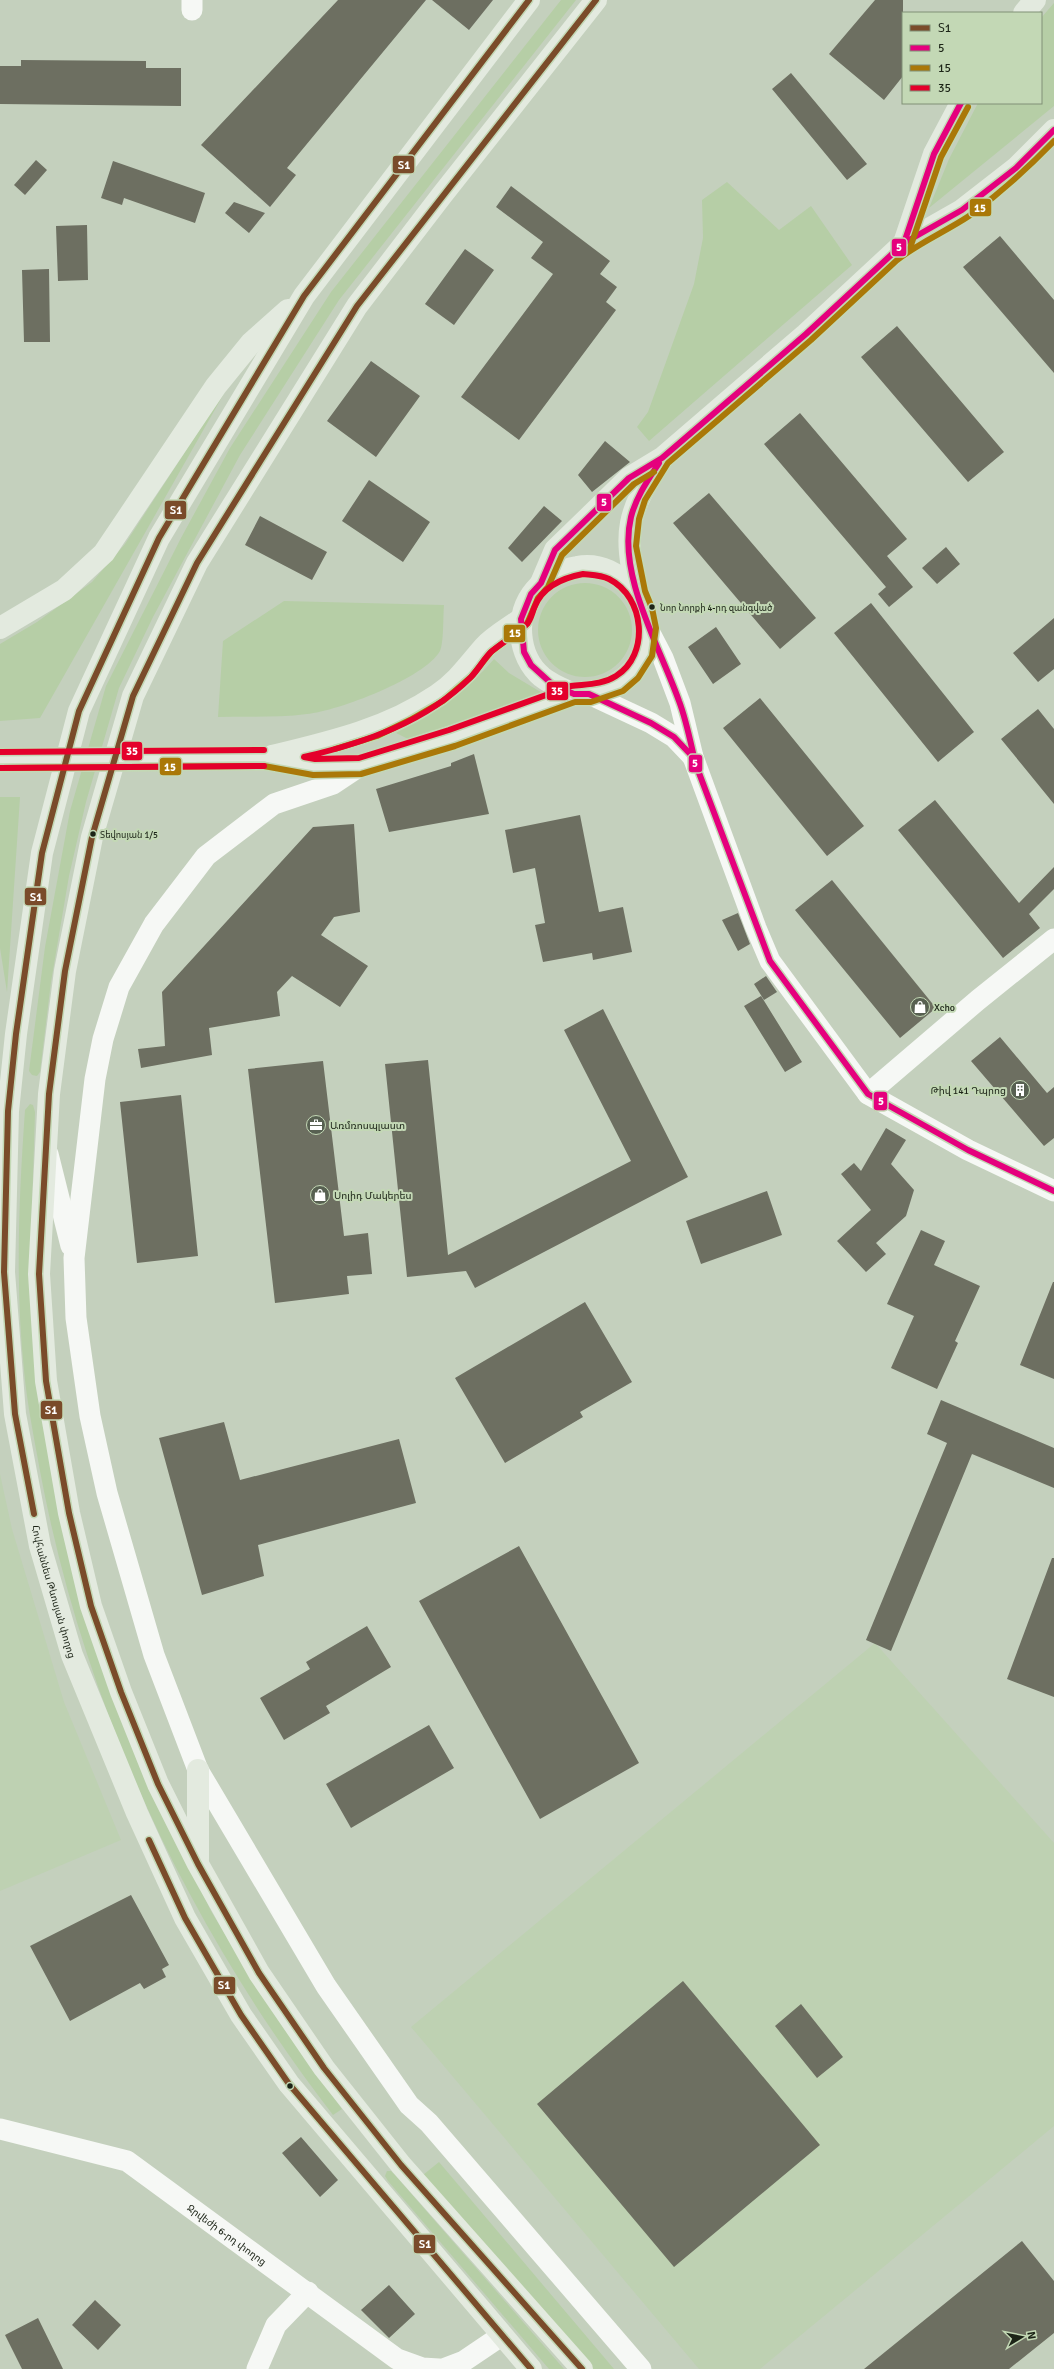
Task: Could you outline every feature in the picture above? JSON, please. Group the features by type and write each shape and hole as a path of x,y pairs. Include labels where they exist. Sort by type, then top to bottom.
{"main road":[{"name":"Հովհաննես Թևոսյան փողոց","path":"529,0 304,296 159,538 79,711 42,853 16,1034 8,1111 4,1272 15,1414 40,1546 70,1647 137,1813 185,1918 241,2015 289,2084 501,2336 531,2369"},
{"path":"582,2369 401,2164 351,2104 259,1973 198,1864 158,1784 121,1692 91,1606 69,1513 45,1366 39,1274 46,1143 64,971 82,876 98,814 133,696 197,563 357,306 442,195 596,0"},
{"path":"1025,12 1035,0"},
{"path":"904,243 934,154 960,104"},
{"path":"541,583 555,550 629,478 662,458 806,334 904,243 962,210 1016,168 1054,130"},
{"path":"0,628 64,590 104,553 216,386 251,343 304,296"},
{"path":"636,593 628,546 631,517 638,497 662,458"},
{"path":"264,758 314,767 360,766 452,738 581,694 618,684 632,672 645,653 648,630 644,610 636,593 626,581 613,572 598,567 582,566 567,569 554,574 541,583 531,594 521,619 521,637 531,665 553,685 581,694"},
{"path":"0,760 264,758 341,740 374,729 406,713 438,694 466,671 485,646 521,619"},
{"path":"0,1037 11,1081"},
{"path":"198,1770 198,1864"},
{"path":"325,2126 346,2131 354,2124 351,2104"},
{"path":"376,2186 378,2169 386,2163 401,2164"}],"street":[{"path":"648,630 663,658 680,703 693,757 750,914 770,961 868,1094 968,1150 1054,1191"},
{"path":"581,694 651,723 674,738 693,757"},
{"path":"360,766 333,784 274,804 249,821 206,856 154,924 119,987 103,1039 95,1080 74,1258 76,1318 90,1416 107,1493 154,1655 198,1770 326,1986 409,2105 434,2129 641,2369"},
{"path":"868,1094 978,1000 1054,939"},
{"path":"46,1143 74,1258"},
{"name":"Ջրվեժի 6-րդ փողոց","path":"0,2129 127,2161 308,2292 397,2359 422,2368 439,2369"},
{"path":"257,2369 276,2325 308,2292"},
{"path":"443,2369 464,2361 501,2336"}],"shaded area":[{"path":"561,0 576,0 339,300 240,455 153,617 119,688 86,802 69,876 51,982 40,1072 37,1076 32,1075 29,1071 45,947 70,811 106,686 181,538 230,448 331,292"},
{"path":"1054,3 1054,106 929,208 949,159 977,104 1042,104 1042,17"},
{"path":"727,182 779,230 811,206 852,265 649,441 637,427 648,412 694,284 703,238 702,200"},
{"path":"230,383 40,718 0,721 0,644 37,622 92,582 125,544"},
{"path":"585,583 603,587 618,597 628,612 632,630 628,648 618,663 603,673 585,677 567,673 552,663 542,648 538,630 542,612 552,597 567,587"},
{"path":"284,601 444,605 443,635 440,651 431,661 417,672 400,682 380,692 339,707 321,712 296,715 218,717 223,641"},
{"path":"494,659 509,673 544,694 408,739 396,733 436,709 460,691"},
{"path":"0,797 20,797 7,992 0,948"},
{"path":"30,1104 33,1105 35,1112 30,1272 44,1431 163,1812 211,1911 259,1991 342,2109 333,2115 280,2043 232,1968 188,1890 148,1810 114,1728 84,1644 59,1558 40,1471 25,1383 21,1338 19,1240 25,1110"},
{"path":"0,1474 12,1529 64,1702 121,1840 0,1891"},
{"path":"875,1643 1054,1843 1054,2126 760,2369 699,2369 411,2027"},
{"path":"439,2162 614,2369 593,2369 423,2175"},
{"path":"387,2171 391,2171 395,2175 564,2369 549,2369 388,2181 385,2176"}],"building":[{"path":"338,0 426,0 287,168 296,175 270,207 201,145"},
{"path":"432,0 493,0 469,30"},
{"path":"875,0 903,0 902,77 884,100 829,54"},
{"path":"21,60 146,61 146,68 181,68 181,106 0,104 0,66 21,66"},
{"path":"791,73 867,164 847,180 772,89"},
{"path":"36,160 47,170 25,195 14,185"},
{"path":"113,161 205,193 195,223 124,198 122,205 101,198"},
{"path":"511,186 610,261 600,274 617,287 606,302 616,310 519,440 461,397 553,274 531,258 543,242 496,207"},
{"path":"234,202 265,213 249,233 225,213"},
{"path":"87,225 88,280 58,281 56,226"},
{"path":"1000,236 1054,300 1054,373 963,267"},
{"path":"465,249 494,270 454,325 425,304"},
{"path":"49,269 50,342 24,342 22,270"},
{"path":"897,326 1004,452 968,482 861,357"},
{"path":"371,361 420,396 376,457 327,421"},
{"path":"800,413 907,539 887,556 913,587 889,607 878,594 886,587 764,444"},
{"path":"605,441 630,462 592,492 578,475"},
{"path":"369,480 430,522 403,562 342,521"},
{"path":"709,493 816,618 780,649 673,523"},
{"path":"544,506 562,521 522,562 508,548"},
{"path":"260,516 327,552 312,580 245,545"},
{"path":"946,547 960,564 937,584 922,568"},
{"path":"871,603 974,732 938,762 834,633"},
{"path":"1054,618 1054,669 1038,682 1013,653"},
{"path":"716,627 741,664 713,684 688,647"},
{"path":"760,698 864,826 827,856 723,728"},
{"path":"1038,709 1054,729 1054,804 1001,739"},
{"path":"474,754 489,814 389,832 376,789 451,766 451,763"},
{"path":"935,800 1019,903 1054,867 1054,889 1029,914 1040,928 1003,958 898,830"},
{"path":"580,815 599,912 623,907 632,952 593,960 592,953 543,962 535,925 545,923 535,868 513,873 505,830"},
{"path":"354,824 360,912 334,917 321,935 368,966 340,1007 292,976 277,992 280,1016 209,1028 212,1055 141,1068 138,1049 165,1046 162,992 313,827"},
{"path":"832,880 936,1008 900,1038 795,910"},
{"path":"738,913 750,944 738,951 722,920"},
{"path":"766,976 777,992 764,1000 754,984"},
{"path":"761,996 802,1062 785,1072 744,1006"},
{"path":"603,1009 688,1177 475,1288 466,1271 407,1277 385,1064 428,1060 448,1255 631,1161 564,1030"},
{"name":"Թիվ 141 Դպրոց","path":"1000,1037 1047,1093 1054,1087 1054,1138 1044,1146 971,1061"},
{"path":"323,1061 344,1236 368,1233 372,1274 347,1276 349,1294 275,1303 248,1069"},
{"path":"181,1095 198,1256 137,1263 120,1102"},
{"path":"886,1128 906,1140 891,1164 914,1190 906,1216 876,1243 886,1254 866,1272 837,1241 871,1210 841,1174 854,1163 861,1171"},
{"path":"767,1191 782,1235 701,1264 686,1221"},
{"path":"921,1230 945,1241 934,1265 980,1286 955,1341 958,1343 937,1389 891,1368 914,1316 887,1304"},
{"path":"1054,1282 1054,1379 1020,1365"},
{"path":"585,1302 632,1382 580,1412 583,1417 505,1463 455,1378"},
{"path":"941,1400 1054,1448 1054,1488 972,1454 891,1651 866,1640 947,1443 927,1434"},
{"path":"224,1422 240,1480 399,1439 416,1503 258,1545 264,1576 202,1595 159,1438"},
{"path":"519,1546 639,1763 540,1819 419,1601"},
{"path":"1052,1558 1054,1558 1054,1697 1007,1679"},
{"path":"367,1626 391,1667 326,1706 330,1713 284,1740 260,1698 310,1669 306,1662"},
{"path":"429,1725 454,1768 351,1828 326,1784"},
{"path":"131,1895 169,1965 162,1969 166,1977 144,1989 140,1983 70,2021 30,1946"},
{"path":"683,1981 820,2145 674,2267 537,2104"},
{"path":"801,2004 843,2057 817,2078 775,2026"},
{"path":"301,2137 338,2180 320,2197 282,2153"},
{"path":"1022,2241 1054,2281 1054,2333 1009,2369 864,2369"},
{"path":"389,2285 415,2314 389,2338 361,2310"},
{"path":"95,2300 121,2325 98,2350 72,2325"},
{"path":"38,2318 63,2369 22,2369 5,2335"}],"transit line":[{"name":"Տ1","path":"34,1514 15,1414 4,1272 8,1111 16,1034 42,853 79,711 159,538 304,296 529,0"},
{"name":"Տ1","path":"582,2369 401,2165 324,2068 259,1973 198,1864 158,1784 121,1692 91,1606 69,1513 46,1381 39,1274 49,1094 65,971 92,837 133,696 197,563 357,306 596,0"},
{"name":"5","path":"891,255 904,243 934,154 960,104"},
{"name":"15","path":"0,768 264,766 313,775 361,774 455,746 575,702 591,702 623,691 638,678 652,656 656,628 652,608 645,591 636,546 639,519 645,500 668,463 811,340 910,248 941,157 968,107"},
{"name":"5","path":"1054,130 1016,168 962,210 904,243 806,334 662,458 629,478 555,550 541,583 531,594 521,619 524,652 531,665 553,685 574,694 589,694 651,723 674,737 693,757 770,961 868,1094 968,1150 1054,1191"},
{"name":"15","path":"896,261 980,208 1034,161 1054,141"},
{"name":"5","path":"659,463 639,496 633,510 628,539 630,563 635,586 643,610 682,709 696,766"},
{"name":"15","path":"335,749 377,736 410,720 443,701 471,677 491,652 527,624 538,598 548,587 562,555 634,484 654,472"},
{"name":"35","path":"583,574 596,575 609,579 621,587 630,599 636,612 639,626 638,641 634,655 627,667 616,676 600,683 571,686 449,730 359,758 315,759 304,757 349,745 393,729 434,707 471,677 492,651 528,623 538,599 548,588 568,578 583,574"},
{"name":"35","path":"0,752 264,750"},
{"name":"35","path":"0,768 264,766"},
{"name":"Տ1","path":"149,1840 185,1918 241,2015 289,2084 531,2369"}],"place":[{"name":"Նոր Նորքի 4-րդ զանգված","path":"652,607"},
{"name":"Տեվոսյան 1/5","path":"93,834"},
{"name":"Xcho","path":"920,1007"},
{"name":"Թիվ 141 Դպրոց","path":"1020,1090"},
{"name":"Առմռոսպլաստ","path":"316,1125"},
{"name":"Սոլիդ Մակերես","path":"320,1195"}]}
